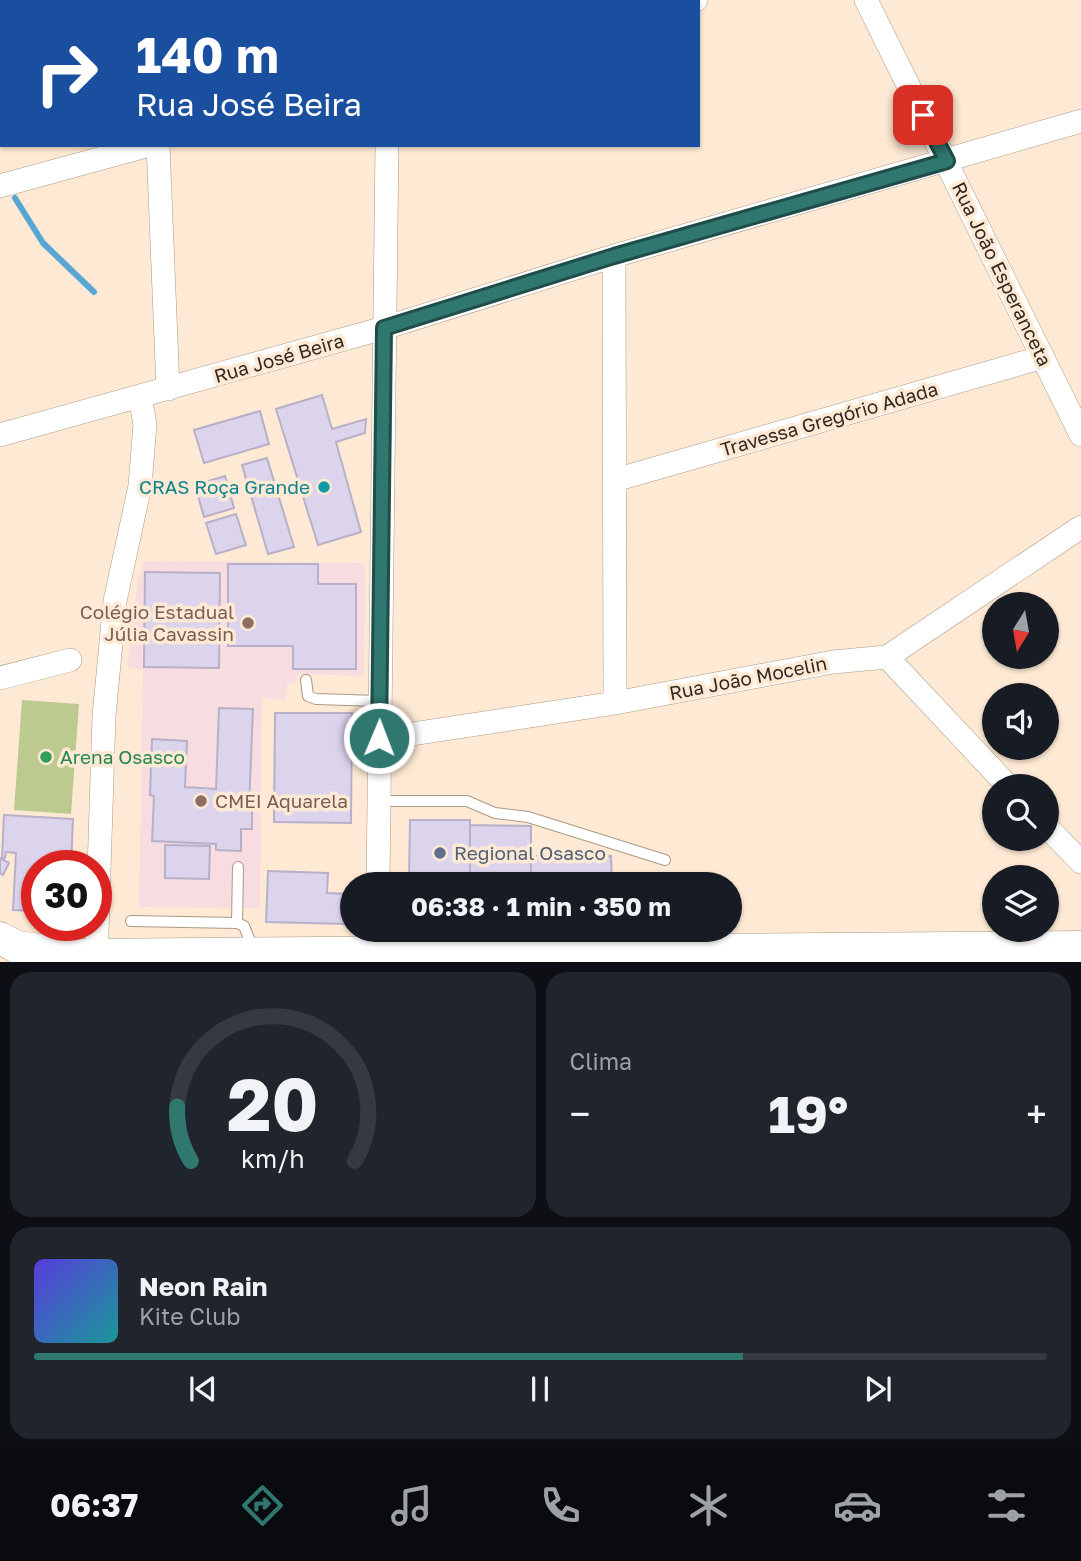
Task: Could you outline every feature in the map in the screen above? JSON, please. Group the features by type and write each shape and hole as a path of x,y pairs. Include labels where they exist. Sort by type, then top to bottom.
{"main road":[{"path":"0,937 17,947 96,959 378,948 840,955 1081,947"}],"street":[{"name":"Rua João Esperanceta","path":"866,0 1081,435"},
{"name":"Rua José Beira","path":"0,435 384,328 614,256 1081,121"},
{"path":"0,187 143,147"},
{"path":"158,147 167,389"},
{"path":"378,872 387,147"},
{"path":"614,256 615,703"},
{"name":"Travessa Gregório Adada","path":"615,480 1043,358"},
{"path":"96,959 104,716 116,601 140,486 145,424 140,397"},
{"name":"Rua João Mocelin","path":"379,738 615,703 833,662 887,657 1081,527"},
{"path":"887,657 998,774"},
{"path":"0,678 70,660"},
{"path":"1059,839 1081,862"}],"lane":[{"path":"306,680 308,696 316,699 379,701"},
{"path":"378,801 467,801 495,813 528,817 666,860"},
{"path":"237,923 238,867"},
{"path":"131,921 237,923 244,926 255,954"}],"shaded area":[{"path":"144,561 365,563 364,676 296,674 296,683 287,684 286,701 262,697 260,908 139,907 143,670 127,667 138,580"}],"green space":[{"name":"Arena Osasco","path":"22,700 79,704 71,814 14,810"}],"building":[{"name":"CRAS Roça Grande","path":"322,395 332,429 366,419 365,433 336,442 361,532 318,545 276,409"},
{"path":"260,411 269,444 204,463 194,430"},
{"path":"267,458 294,547 268,554 242,465"},
{"path":"225,476 234,508 204,517 195,485"},
{"path":"236,514 246,545 216,554 206,523"},
{"path":"228,564 318,564 318,584 356,584 356,669 293,669 293,646 228,646"},
{"path":"145,572 220,573 219,668 144,667"},
{"path":"219,708 253,709 249,807 252,807 252,829 241,829 241,851 216,850 216,844 152,841 152,739 187,741 185,787 216,789"},
{"path":"275,713 352,713 351,823 274,822"},
{"path":"4,815 73,819 72,850 21,850 21,910 13,910 16,853 6,852 5,858 2,858"},
{"name":"Regional Osasco","path":"410,820 470,820 470,872 409,872"},
{"path":"470,825 531,826 531,872 470,872"},
{"path":"165,845 210,846 209,879 165,878"},
{"path":"531,856 611,856 612,872 531,872"},
{"path":"0,858 9,863 3,875 0,873"},
{"path":"268,871 328,873 327,893 340,894 340,924 266,922"}],"waterway":[{"path":"15,198 43,243 94,292"}],"place":[{"name":"CRAS Roça Grande","path":"324,487"},
{"name":"Colégio Estadual Júlia Cavassin","path":"248,623"},
{"name":"Arena Osasco","path":"46,757"},
{"name":"CMEI Aquarela","path":"201,801"},
{"name":"Regional Osasco","path":"440,853"}],"route":[{"path":"379,738 384,328 614,256 947,161 923,115"}]}
